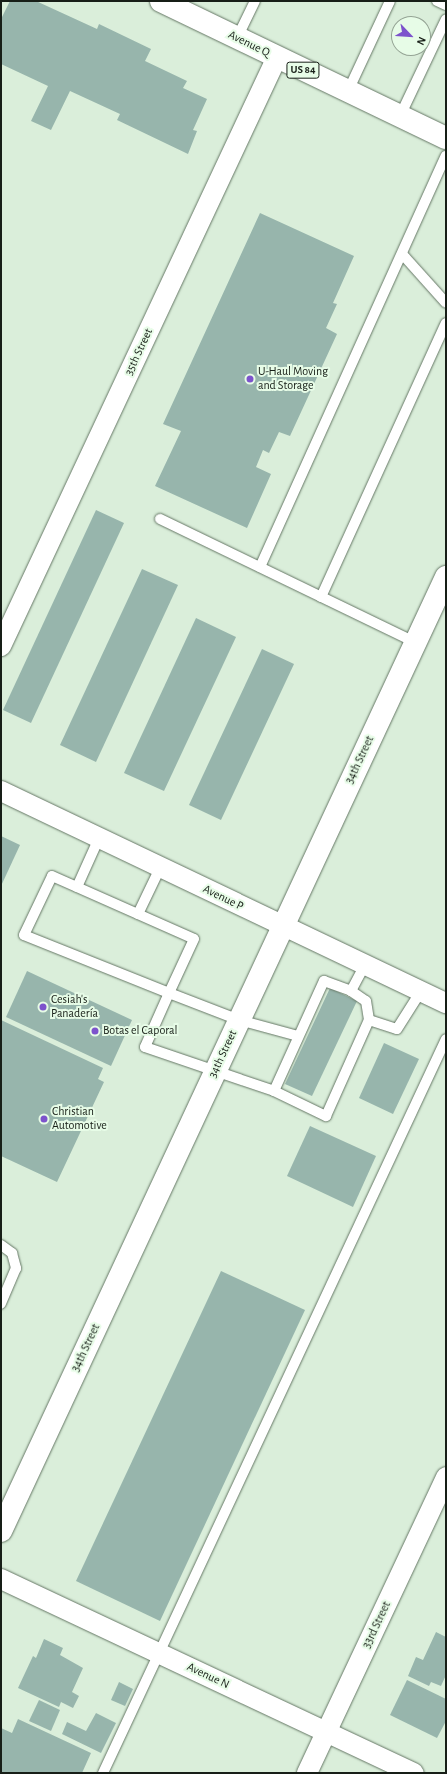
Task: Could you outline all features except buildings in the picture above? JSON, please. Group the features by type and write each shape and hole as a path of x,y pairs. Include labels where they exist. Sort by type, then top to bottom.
{"main road":[{"name":"Avenue Q","path":"161,1 446,138"},
{"name":"34th Street","path":"1,1531 415,642 445,582"}],"street":[{"name":"35th Street","path":"1,646 277,57"},
{"name":"Avenue P","path":"1,791 446,1004"},
{"name":"33rd Street","path":"307,1773 446,1477"},
{"name":"Avenue N","path":"1,1579 414,1773"}],"lane":[{"path":"237,38 255,1"},
{"path":"348,91 390,1"},
{"path":"437,1 446,5"},
{"path":"400,116 446,18"},
{"path":"260,567 403,255 446,156"},
{"path":"403,255 446,303"},
{"path":"321,597 446,323"},
{"path":"160,519 415,642"},
{"path":"77,887 99,838"},
{"path":"138,914 160,868"},
{"path":"274,1092 324,981 352,990 366,1001 369,1020 326,1116 274,1092 145,1047 169,993 194,939 52,876 24,935 169,993 239,1020 298,1036"},
{"path":"352,990 365,965"},
{"path":"369,1020 397,1029 420,991"},
{"path":"103,1773 446,1039"},
{"path":"1,1245 12,1253 16,1268 1,1304"}],"place":[{"name":"U-Haul Moving and Storage","path":"250,379"},
{"name":"Cesiah's Panadería","path":"43,1007"},
{"name":"Botas el Caporal","path":"95,1031"},
{"name":"Christian Automotive","path":"44,1119"}]}
